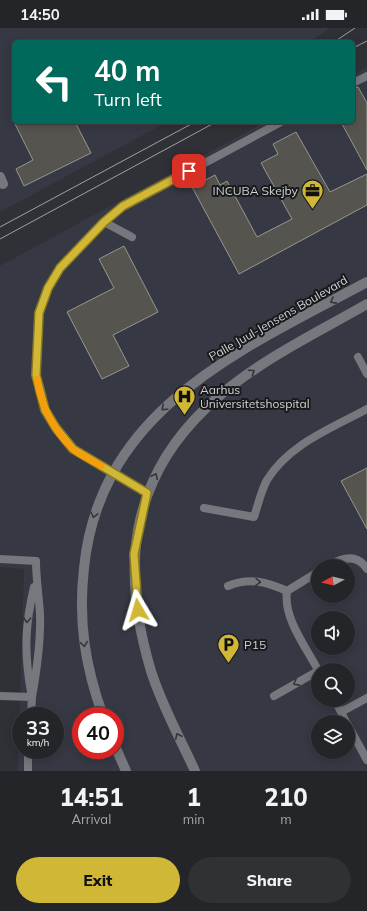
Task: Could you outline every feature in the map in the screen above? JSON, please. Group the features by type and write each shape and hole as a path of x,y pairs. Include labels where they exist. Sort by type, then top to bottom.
{"street":[{"name":"Palle Juul-Jensens Boulevard","path":"100,707 93,688 84,644 81,599 86,552 96,507 112,473 136,437 162,409 190,385 226,360 268,335 367,282"},
{"path":"195,771 167,712 152,672 142,635 136,597 134,554 147,493 165,458 186,429 208,406 274,357 367,304"},
{"path":"121,759 126,771"}],"lane":[{"path":"355,82 367,76"},
{"path":"147,493 73,449 56,428 45,410 36,375 39,313 48,288 60,268 104,222 123,206 276,124"},
{"path":"104,222 132,238"},
{"path":"358,357 367,374"},
{"path":"204,508 254,518 259,499 267,480 280,462 310,439 367,409"},
{"path":"0,559 36,561 36,582 40,614 39,662 31,707"},
{"path":"342,559 355,559"},
{"path":"355,559 360,561 367,569"},
{"path":"311,576 287,591 285,603 290,617 314,663"},
{"path":"32,697 25,662 28,614 36,582"},
{"path":"228,586 240,582 268,582 287,591"},
{"path":"274,696 311,674"},
{"path":"0,696 32,697"},
{"path":"341,712 367,698"},
{"path":"338,707 342,715"},
{"path":"355,738 367,760"},
{"path":"28,759 28,771"}],"shaded area":[{"path":"0,28 330,28 313,40 12,40 12,124 163,124 0,212"},
{"name":"Aarhus Universitetshospital","path":"367,67 367,771 18,771 18,759 64,759 64,707 20,707 24,569 0,567 0,266 261,124 355,124 355,73"}],"building":[{"path":"358,87 367,103 367,170 342,124 355,124 355,88"},
{"path":"15,124 76,124 91,153 24,186 16,169 33,160"},
{"path":"296,132 330,192 367,174 367,205 239,274 192,187 215,175 220,185 227,181 257,237 292,219 261,163 278,154 273,144"},
{"path":"124,246 158,312 113,335 129,366 102,379 67,312 114,288 99,259"},
{"path":"367,468 367,529 341,481"}],"tram line":[{"path":"337,40 355,28"},
{"path":"355,47 367,41"},
{"path":"0,227 191,124"},
{"path":"0,239 212,124"}],"slow traffic":[{"path":"37,379 38,388 45,410 56,428 73,449 101,466"}],"place":[{"name":"INCUBA Skejby","path":"313,210"},
{"name":"Aarhus Universitetshospital","path":"184,416"},
{"name":"P15","path":"228,664"}],"route":[{"path":"138,610 134,554 140,520 147,493 73,449 56,428 45,410 38,388 36,375 39,313 48,288 60,268 104,222 123,206 189,171"}]}
